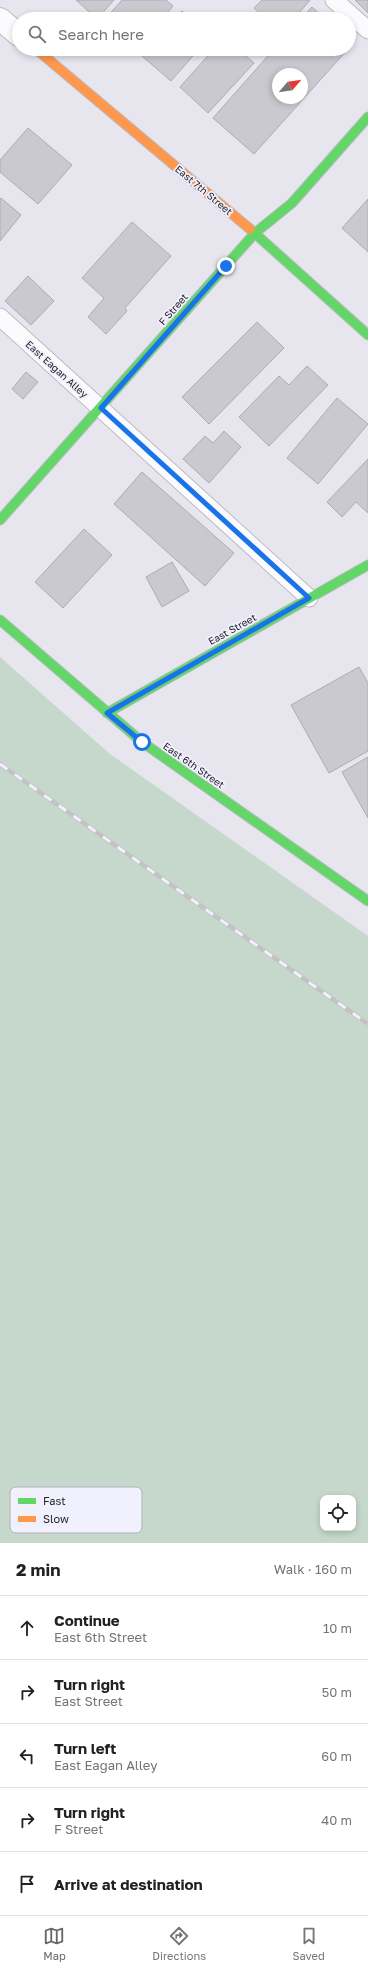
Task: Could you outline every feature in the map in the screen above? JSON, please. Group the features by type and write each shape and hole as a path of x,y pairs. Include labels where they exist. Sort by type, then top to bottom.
{"street":[{"path":"0,19 12,29"},
{"name":"East 7th Street","path":"44,56 255,233 368,335"},
{"name":"F Street","path":"0,520 255,233 292,203 368,117"},
{"name":"East Street","path":"107,713 368,565"},
{"name":"East 6th Street","path":"0,620 142,742 368,901"}],"lane":[{"path":"334,0 348,12"},
{"path":"356,19 368,30"},
{"name":"East Eagan Alley","path":"0,317 309,598"}],"green space":[{"path":"0,657 110,754 368,936 368,1543 0,1543"}],"building":[{"path":"76,0 114,0 103,12 89,12"},
{"path":"122,0 166,0 173,6 168,12 111,12"},
{"path":"262,0 310,0 300,12 258,12 254,8"},
{"path":"355,0 368,0 368,13"},
{"path":"312,7 317,12 307,12"},
{"path":"142,56 193,56 171,81"},
{"path":"208,56 246,56 254,63 208,113 180,87"},
{"path":"268,56 342,56 308,94 308,68 272,68 272,104 299,104 254,154 213,118"},
{"path":"28,128 72,165 38,204 0,172 0,160"},
{"path":"1,198 21,215 0,241 0,199"},
{"path":"368,199 368,252 342,228"},
{"path":"132,222 171,256 125,308 127,311 106,334 88,317 104,298 82,278"},
{"path":"28,276 54,301 31,325 5,301"},
{"path":"257,322 284,348 209,424 182,397"},
{"path":"307,366 328,385 269,446 239,417 279,376 289,385"},
{"path":"26,372 38,382 23,399 12,389"},
{"path":"337,398 368,424 318,484 287,458"},
{"path":"224,431 241,447 209,483 183,459 205,436 213,443"},
{"path":"368,459 368,513 356,502 342,517 327,502"},
{"path":"142,472 234,553 205,586 114,504"},
{"path":"84,529 112,555 63,608 35,582"},
{"path":"172,562 189,591 162,607 146,577"},
{"path":"359,667 368,683 368,751 329,773 291,705"},
{"path":"368,757 368,818 342,772"}],"railway":[{"path":"0,764 368,1024"}],"traffic: fast":[{"path":"0,520 255,233 292,203 368,117"},
{"path":"250,229 368,335"},
{"path":"107,713 368,565"},
{"path":"0,620 142,742 368,901"}],"traffic: slow":[{"path":"44,56 250,229"}],"route":[{"path":"142,742 107,713 309,598 101,408 226,266"}]}
